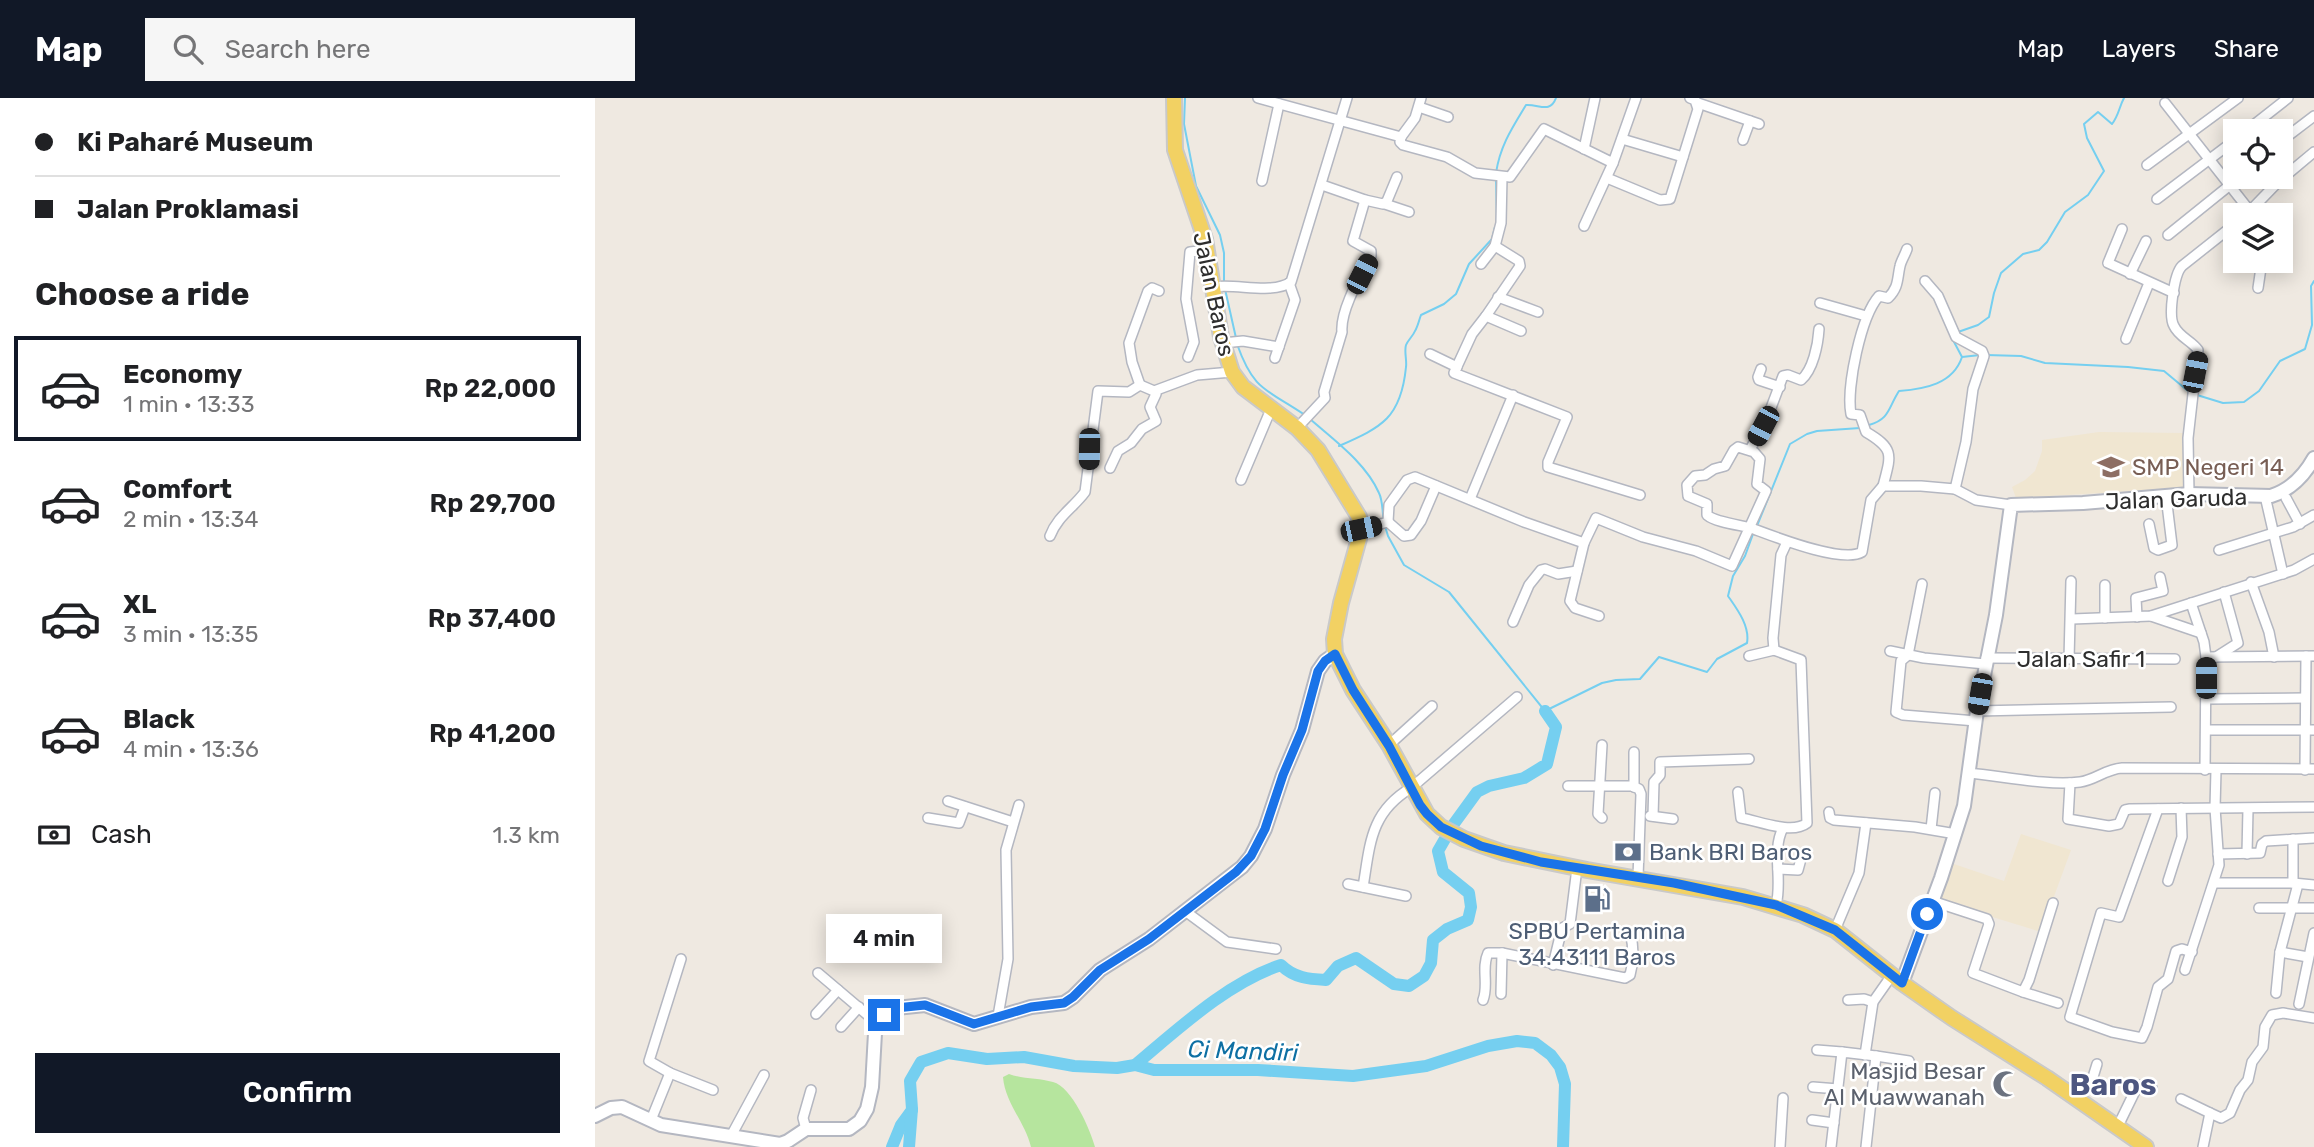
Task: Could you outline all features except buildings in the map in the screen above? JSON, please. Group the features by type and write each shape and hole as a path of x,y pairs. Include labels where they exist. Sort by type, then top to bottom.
{"main road":[{"name":"Jalan Baros","path":"1174,98 1175,149 1220,286 1231,342 1232,372 1243,387 1271,410 1304,422 1359,517 1361,529"},
{"path":"1361,529 1339,613 1334,639 1335,654 1353,690 1389,746 1411,788 1427,814 1441,827 1464,839 1504,853 1776,905 1835,930 1897,979 2146,1147"}],"street":[{"path":"1258,98 1401,137"},
{"path":"1275,358 1295,300 1289,283 1322,185 1347,98"},
{"path":"1584,149 1595,98"},
{"path":"1584,226 1607,178 1636,98"},
{"path":"2147,166 2238,98"},
{"path":"2261,119 2288,98"},
{"path":"1694,101 1754,123 1743,140"},
{"path":"1607,178 1665,200 1670,199 1698,109 1694,101"},
{"path":"1262,181 1276,102"},
{"path":"1448,117 1420,103 1400,142 1402,145 1447,157 1475,173 1512,175 1544,130 1613,163"},
{"path":"2165,103 2223,175"},
{"path":"2293,132 2314,116"},
{"path":"1622,139 1683,157"},
{"path":"2157,199 2223,149"},
{"path":"2293,167 2314,152"},
{"path":"1481,264 1495,246 1501,223 1500,176"},
{"path":"1385,204 1397,177"},
{"path":"1322,185 1409,212"},
{"path":"2168,235 2226,189"},
{"path":"1304,422 1325,398 1324,392 1342,335 1342,322 1354,289 1372,253 1353,241 1365,200"},
{"path":"2122,229 2108,264 2174,293"},
{"path":"2189,494 2188,438 2198,350 2173,324 2174,293 2178,271 2223,234"},
{"path":"2130,274 2146,241"},
{"path":"1495,246 1520,263 1472,334 1454,373 1567,416 1548,467 1640,495"},
{"path":"1599,616 1575,608 1571,604 1570,596 1584,542 1596,518 1643,537 1696,551 1732,566 1752,529 1766,491 1757,484 1760,459 1750,450 1736,448 1725,467 1692,478 1686,489 1692,499 1708,504 1709,518 1752,529 1816,550 1860,554 1863,550 1871,500 1883,486 1890,461 1889,452 1883,442 1864,428 1860,414 1851,414 1849,404 1860,335 1866,316 1879,296 1888,298 1891,295 1900,278 1899,268 1907,249"},
{"path":"1188,357 1194,342 1185,299 1190,253 1207,250"},
{"path":"2258,288 2260,273"},
{"path":"1925,281 1938,296 1954,333 1982,351 1984,358 1973,389 1966,442 1955,489"},
{"path":"2126,339 2150,282"},
{"path":"1220,286 1267,288 1289,283"},
{"path":"1159,291 1152,288 1148,291 1129,343 1140,385 1154,391 1197,375 1232,372"},
{"path":"1499,297 1538,312"},
{"path":"1820,303 1866,316"},
{"path":"1486,316 1521,331"},
{"path":"1750,450 1785,375 1804,379 1817,345 1819,329"},
{"path":"1231,342 1279,347"},
{"path":"1430,354 1457,367"},
{"path":"1761,369 1759,380 1780,387"},
{"path":"1050,536 1059,518 1076,504 1085,492 1097,392 1129,392 1140,385"},
{"path":"1110,468 1118,451 1156,421 1150,407 1156,394 1154,391"},
{"path":"1470,499 1513,395"},
{"path":"1241,480 1271,410"},
{"name":"Jalan Garuda","path":"2011,505 2083,503 2189,494 2265,496 2289,488 2312,467"},
{"path":"1385,523 1389,505 1409,478 1415,477 1524,522 1584,542"},
{"path":"1361,529 1385,523 1404,536 1411,535 1421,521 1436,486"},
{"path":"1865,1055 1873,1002 1897,979 1932,901 1956,834 1996,615 2011,505 1976,500 1955,489 1883,486"},
{"path":"2149,523 2154,548 2158,550 2172,545 2166,496"},
{"path":"2265,496 2283,574"},
{"path":"2286,498 2300,524"},
{"path":"2219,550 2273,534 2300,524 2314,515"},
{"path":"1774,650 1780,555 1787,542"},
{"path":"2072,619 2151,616 2283,574 2314,559"},
{"path":"1513,622 1529,585 1541,570 1558,574 1577,570"},
{"path":"2137,617 2136,598 2163,591 2160,577"},
{"path":"2069,659 2071,581"},
{"path":"2252,582 2269,632 2274,657"},
{"path":"1921,584 1908,654 1901,661 1897,714 1976,716 2171,707"},
{"path":"2105,585 2105,618"},
{"path":"2211,657 2238,643 2224,592"},
{"path":"2191,603 2211,657 2206,699 2205,770"},
{"path":"2151,616 2201,633"},
{"path":"1738,792 1741,818 1783,828 1803,826 1807,822 1801,660 1774,650 1749,656"},
{"name":"Jalan Safir 1","path":"1890,651 1924,658 1986,661 2175,659"},
{"path":"595,1116 611,1108 622,1107 668,1126 780,1144 806,1129 849,1129 860,1121 867,1109 872,1087 877,1023 884,1015 896,1008 911,1005 939,1009 974,1024 1031,1007 1064,1003 1100,970 1149,939 1236,872 1251,856 1265,829 1302,730 1318,671 1325,661 1335,654"},
{"path":"1968,773 2070,783 2089,780 2111,769 2309,769 2310,730 2305,698 2310,656 2211,657"},
{"path":"1363,887 1373,831 1380,816 1392,801 1411,788 1517,696"},
{"path":"2206,699 2305,698"},
{"path":"1389,746 1432,706"},
{"path":"2206,730 2310,730"},
{"path":"1602,745 1598,816 1602,818"},
{"path":"1633,787 1635,752"},
{"path":"1653,816 1654,782 1660,775 1660,762 1749,759"},
{"path":"2185,970 2219,865 2215,808 2216,770"},
{"path":"2070,783 2067,815 2072,821 2113,827 2119,824 2127,809 2314,807"},
{"path":"1567,786 1639,789 1638,877"},
{"path":"1931,829 1935,793"},
{"path":"947,801 1013,822"},
{"path":"998,1016 1008,959 1006,860 1019,805"},
{"path":"928,818 959,823 965,807"},
{"path":"2168,881 2182,837 2181,808"},
{"path":"2247,854 2248,808"},
{"path":"2158,809 2119,917 2101,912 2070,1017 2100,1029 2142,1038 2158,987 2167,981 2175,954 2179,949 2192,952"},
{"path":"1829,812 1830,818 1834,820 1931,829 1956,834"},
{"path":"1640,815 1673,820"},
{"path":"1835,930 1859,873 1866,823"},
{"path":"1776,905 1780,886 1778,841 1783,828"},
{"path":"2218,854 2260,853 2266,841 2314,838"},
{"path":"2276,993 2280,952 2293,909 2293,839"},
{"path":"1778,869 1797,870 1801,859"},
{"path":"1553,965 1562,928 1570,924 1577,868"},
{"path":"2214,883 2314,885"},
{"path":"1348,884 1406,896"},
{"path":"1932,901 1987,919 1989,924 1973,973 2058,1003"},
{"path":"2023,992 2053,903"},
{"path":"2259,908 2314,908"},
{"path":"1185,911 1227,942 1240,946 1276,948"},
{"path":"1483,1000 1486,995 1488,953 1502,953 1553,965 1627,977 1633,964 1633,942 1630,933"},
{"path":"2299,1003 2314,933"},
{"path":"2280,952 2308,957"},
{"path":"1501,994 1502,953"},
{"path":"681,959 648,1059 655,1066 713,1090"},
{"path":"818,973 877,1023"},
{"path":"816,1014 838,990"},
{"path":"1848,1000 1864,999 1873,1002"},
{"path":"841,1027 859,1007"},
{"path":"2181,1098 2221,1118 2230,1113 2248,1079 2252,1062 2262,1049 2265,1027 2272,1015 2283,1013 2314,1018"},
{"path":"1817,1050 1909,1061"},
{"path":"1831,1147 1842,1052"},
{"path":"1866,1147 1876,1056"},
{"path":"2073,1097 2083,1082 2093,1077 2097,1064"},
{"path":"651,1120 670,1073"},
{"path":"731,1136 764,1075"},
{"path":"2117,1128 2138,1085 2152,1088"},
{"path":"1813,1087 1838,1089"},
{"path":"806,1129 803,1118 811,1090"},
{"path":"1780,1147 1783,1098"},
{"path":"2203,1147 2210,1113"},
{"path":"1812,1120 1834,1123"}],"shaded area":[{"name":"SMP Negeri 14","path":"2099,432 2183,433 2186,488 2016,498 2012,487 2035,471 2042,451 2042,440"},
{"path":"2021,834 2071,850 2041,932 1937,900 1951,863 2004,881"}],"green space":[{"path":"1009,1074 1060,1085 1079,1110 1095,1147 1031,1147 1005,1086 1003,1077"}],"waterway":[{"path":"1185,98 1184,124 1196,186 1220,235 1224,253 1224,283"},
{"path":"1496,173 1511,130 1526,105 1547,107 1551,106 1556,98"},
{"path":"1958,332 1978,325 1989,317 2001,273 2023,254 2039,250 2065,212 2088,195 2104,171 2087,138 2084,124 2098,112 2112,124 2124,98"},
{"path":"1496,178 1497,222"},
{"path":"1339,446 1367,433 1387,419 1394,409 1403,384 1406,345 1421,315 1444,304 1456,294 1469,264 1492,239 1495,227"},
{"path":"2197,395 2223,403 2244,402 2259,391 2280,361 2305,349 2312,325 2311,286 2314,281"},
{"path":"1225,289 1236,338"},
{"path":"1869,425 1885,416 1899,391 1919,389 1937,383 1952,373 1962,357 1953,340"},
{"path":"1237,344 1249,372 1256,381 1271,394 1305,415"},
{"path":"1962,357 1980,355"},
{"path":"1986,355 2021,356 2045,363 2164,371 2188,391"},
{"path":"1310,419 1349,453 1366,472 1380,496 1384,521"},
{"path":"1757,526 1790,444 1817,431 1860,428"},
{"path":"1385,526 1404,565 1449,592 1545,711 1602,683 1640,679 1659,657 1707,672 1717,659 1747,643 1745,624 1728,596 1733,576 1745,556 1753,534"},
{"path":"1135,1065 1223,995 1281,965 1296,975 1326,980 1338,966 1356,958 1394,984 1409,986 1424,976 1431,963 1433,940 1447,929 1468,920 1471,907 1469,893 1443,872 1438,851 1477,792 1489,786 1524,778 1547,764 1556,727 1545,711"},
{"name":"Ci Mandiri","path":"909,1147 912,1109 910,1081 921,1062 948,1053 987,1059 1024,1057 1074,1066 1117,1068 1135,1065 1154,1070 1258,1070 1353,1076 1426,1066 1488,1046 1517,1041 1535,1043 1551,1055 1560,1067 1565,1084 1563,1147"},
{"path":"892,1147 901,1125 912,1110"}],"place":[{"name":"SMP Negeri 14","path":"2111,467"},
{"name":"Bank BRI Baros","path":"1628,852"},
{"name":"SPBU Pertamina 34.43111 Baros","path":"1597,899"},
{"name":"Masjid Besar Al Muawwanah","path":"2006,1084"}],"district":[{"name":"Baros","path":"2113,1085"}],"route":[{"path":"884,1015 896,1008 925,1005 974,1024 1031,1007 1064,1003 1100,970 1149,939 1236,872 1251,856 1265,829 1302,730 1318,671 1325,661 1335,654 1353,690 1389,746 1427,814 1441,827 1464,839 1541,862 1674,883 1776,905 1835,930 1902,983 1927,914"}]}
